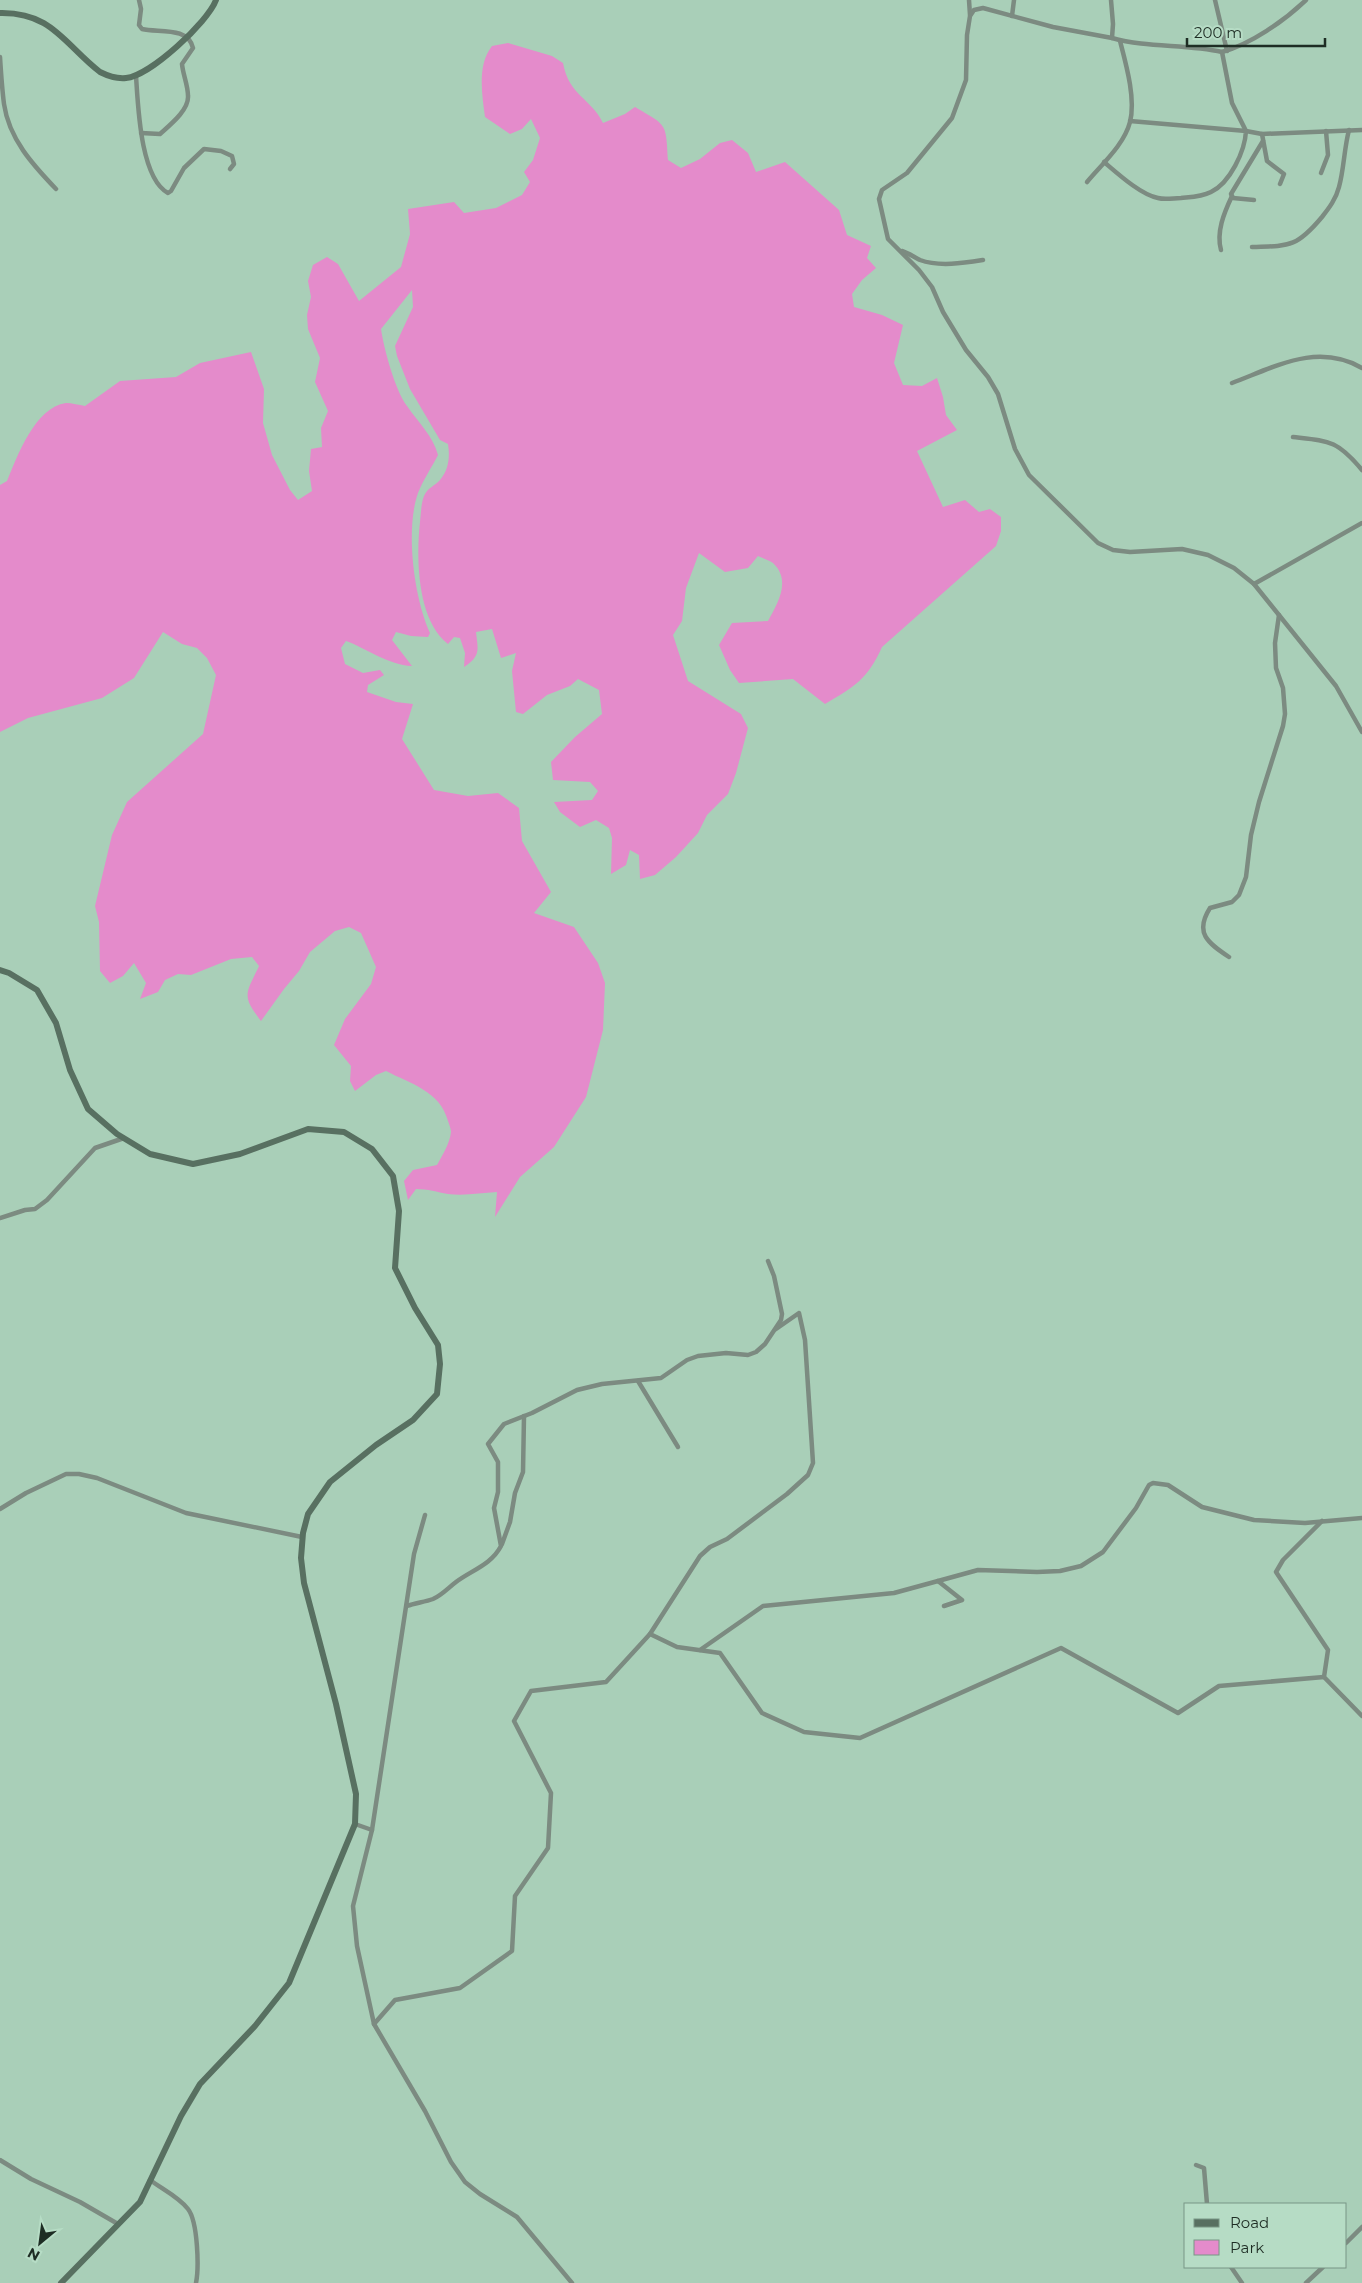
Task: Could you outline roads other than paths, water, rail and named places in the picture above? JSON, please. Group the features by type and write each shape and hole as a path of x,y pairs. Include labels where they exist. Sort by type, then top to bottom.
{"main road":[{"path":"0,13 22,14 49,24 91,65 108,76 127,78 136,76 161,60 187,38 214,6 216,0"},
{"path":"0,970 9,973 37,990 56,1024 70,1070 88,1109 124,1138 150,1154 193,1164 240,1154 308,1129 344,1132 372,1149 393,1176 399,1211 395,1268 415,1308 438,1346 440,1364 436,1394 413,1420 376,1444 330,1482 308,1514 302,1538 300,1558 304,1583 336,1704 356,1794 354,1824 290,1983 255,2026 200,2084 181,2116 140,2202 61,2283"}],"street":[{"path":"139,0 141,9 139,25 142,29 174,32 187,38 193,48 182,64 188,101 174,122 160,134 141,133"},
{"path":"970,0 966,80 952,118 907,173 882,190 880,199 888,239 920,270 932,287 943,312 966,350 988,377 998,394 1015,449 1029,475 1098,542 1112,550 1130,552 1182,549 1208,555 1234,568 1254,584 1336,686 1362,732"},
{"path":"1012,16 1014,0"},
{"path":"1111,0 1112,38"},
{"path":"1216,0 1227,51"},
{"path":"970,16 978,8 1120,41 1201,48 1222,52 1286,18 1306,0"},
{"path":"1086,182 1118,145 1130,121 1130,85 1120,41"},
{"path":"1104,162 1135,186 1154,197 1166,199 1202,196 1219,187 1243,150 1246,131 1232,103 1222,52"},
{"path":"0,58 4,106 14,134 23,153 56,189"},
{"path":"136,76 143,151 158,183 168,193 192,159 204,149 221,151 232,156 234,164 230,169"},
{"path":"1130,121 1262,134 1362,130"},
{"path":"1252,247 1279,246 1298,242 1306,236 1326,212 1336,198 1340,187 1348,130"},
{"path":"1321,173 1328,155 1326,131"},
{"path":"1262,134 1267,161 1284,174 1280,184"},
{"path":"1222,250 1218,239 1224,213 1236,185 1263,141"},
{"path":"1232,196 1254,200"},
{"path":"899,249 921,260 953,263 983,260"},
{"path":"920,270 921,260"},
{"path":"1232,383 1288,361 1318,356 1338,358 1362,368"},
{"path":"1293,437 1335,444 1348,454 1362,470"},
{"path":"1254,584 1362,523"},
{"path":"1229,958 1209,944 1203,930 1203,919 1210,908 1232,902 1239,895 1246,877 1251,835 1285,714 1282,688 1276,668 1275,644 1279,615"},
{"path":"0,1218 25,1210 35,1209 47,1200 95,1148 124,1138"},
{"path":"501,1546 494,1508 498,1492 498,1462 488,1444 502,1426 577,1390 602,1384 661,1378 687,1360 698,1356 726,1353 748,1355 761,1349 781,1320 782,1307 768,1260"},
{"path":"374,2024 395,2000 460,1988 512,1951 515,1896 548,1848 551,1793 514,1721 531,1691 606,1682 650,1634 700,1556 710,1547 727,1539 808,1475 813,1463 805,1340 799,1313 774,1330"},
{"path":"638,1381 678,1447"},
{"path":"525,1427 532,1413"},
{"path":"406,1606 432,1600 444,1593 456,1582 486,1564 501,1546 510,1522 515,1493 523,1472 524,1416"},
{"path":"0,1509 26,1493 66,1474 80,1474 97,1478 186,1513 302,1538"},
{"path":"700,1650 763,1606 894,1593 978,1570 1037,1572 1081,1566 1103,1552 1136,1508 1149,1485 1153,1483 1168,1485 1191,1501 1219,1513 1276,1522 1362,1518"},
{"path":"425,1515 414,1554 372,1830 353,1906 357,1946 374,2024 425,2111 451,2162 466,2182 480,2194 517,2217 572,2283"},
{"path":"1322,1521 1283,1560 1276,1572 1328,1650 1324,1677"},
{"path":"938,1581 962,1600 944,1606"},
{"path":"650,1634 677,1646 720,1654 762,1712 804,1732 860,1738 1061,1648 1178,1713 1219,1686 1324,1677"},
{"path":"1324,1677 1362,1716"},
{"path":"354,1824 372,1830"},
{"path":"0,2160 31,2179 80,2202 118,2224"},
{"path":"1196,2165 1204,2168 1207,2203"},
{"path":"150,2180 190,2211 196,2237 196,2283"},
{"path":"1347,2242 1362,2227"},
{"path":"1232,2268 1242,2283"},
{"path":"1306,2283 1322,2268"}]}
